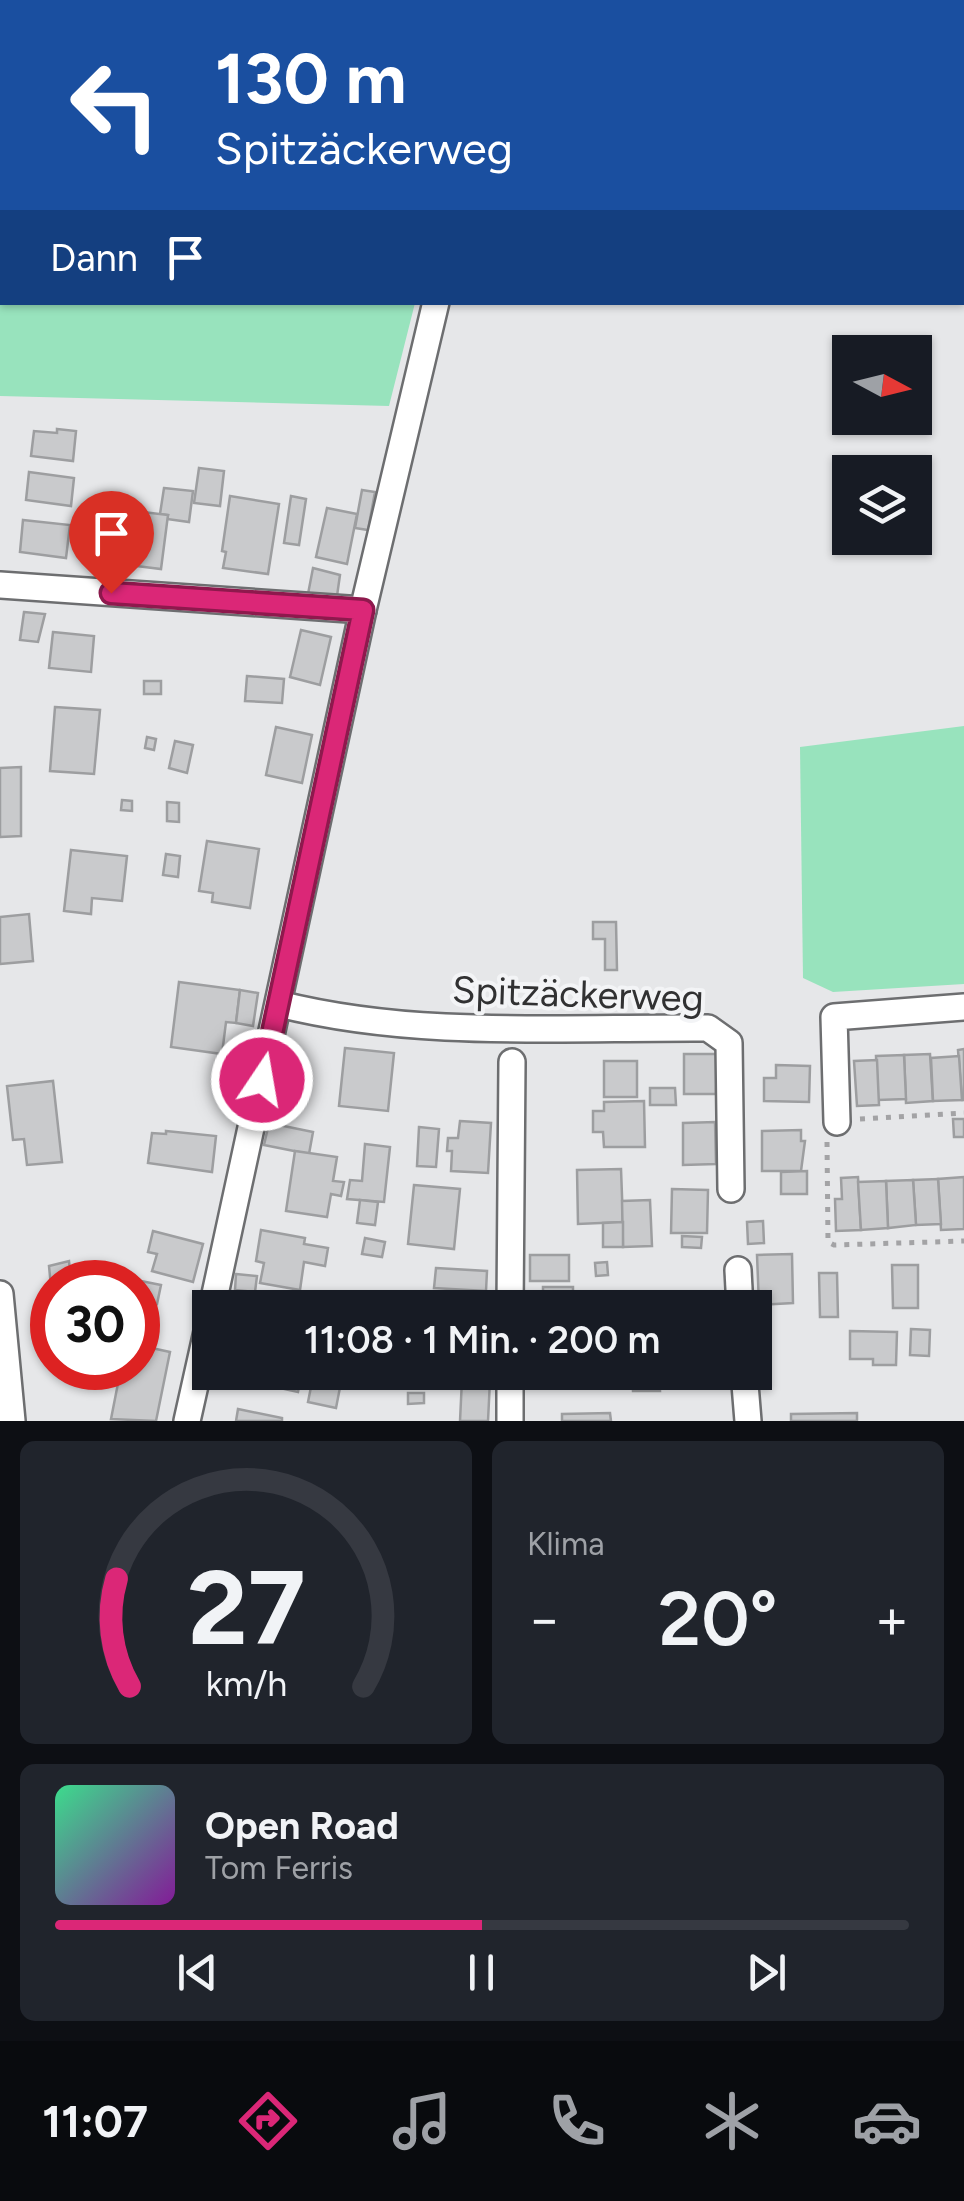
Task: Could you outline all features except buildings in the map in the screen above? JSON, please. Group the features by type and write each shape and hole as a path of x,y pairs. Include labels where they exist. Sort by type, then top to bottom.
{"street":[{"path":"216,1290 363,610 435,305"},
{"path":"0,586 363,610"},
{"name":"Spitzäckerweg","path":"278,1004 411,1027 708,1028 730,1043 730,1189"},
{"path":"837,1122 834,1017 964,1007"},
{"path":"510,1290 512,1062"},
{"path":"738,1270 739,1290"},
{"path":"0,1294 12,1421"},
{"path":"188,1421 195,1390"},
{"path":"510,1390 510,1421"},
{"path":"745,1390 748,1421"}],"path":[{"path":"964,1113 837,1122 828,1139 828,1242 834,1246 964,1241"}],"green space":[{"path":"0,305 414,305 389,406 0,396"},
{"path":"964,726 964,984 833,992 803,978 800,747"}],"route":[{"path":"111,593 363,610 262,1080"}]}
